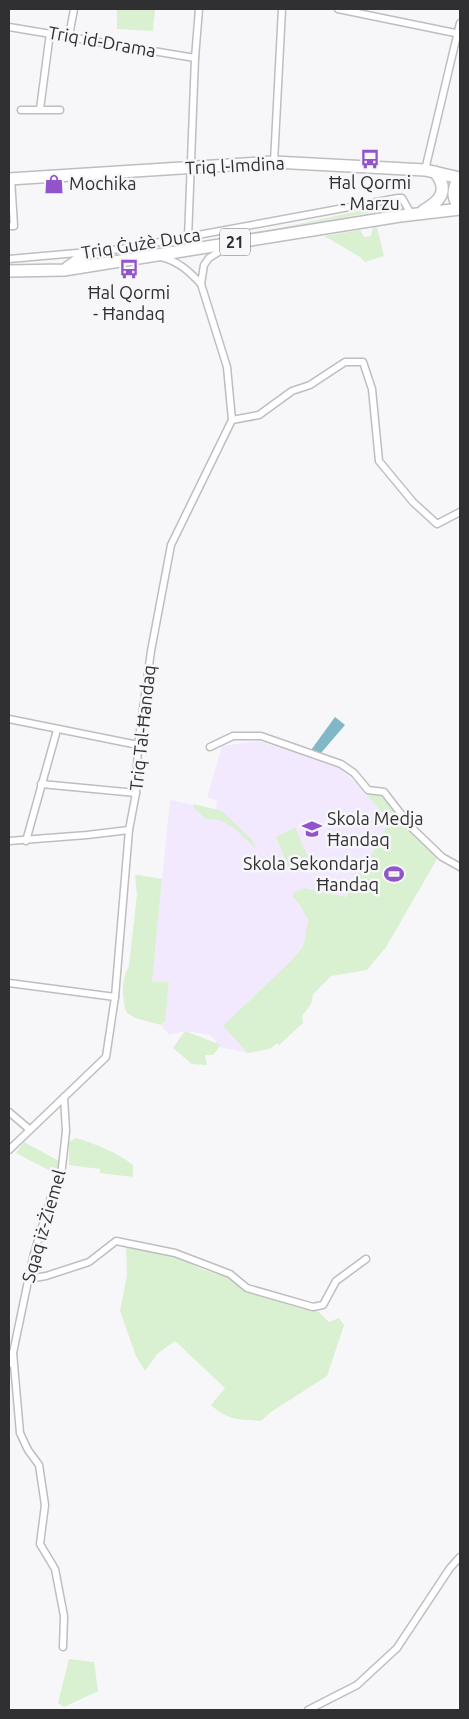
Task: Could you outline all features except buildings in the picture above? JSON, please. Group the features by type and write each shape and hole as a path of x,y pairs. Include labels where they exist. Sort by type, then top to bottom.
{"highway":[{"name":"Triq l-Imdina","path":"10,179 274,162 430,171 460,178"},
{"path":"416,214 433,205 442,193 442,183 430,171"},
{"path":"460,182 456,184 453,195 460,209"},
{"name":"Triq Ġużè Duca","path":"9,271 64,270 416,214 460,209"},
{"path":"64,270 88,253"}],"street":[{"path":"69,36 74,9"},
{"path":"188,238 195,58 199,9"},
{"path":"274,162 282,9"},
{"path":"338,9 459,34"},
{"path":"430,171 460,23"},
{"name":"Triq id-Drama","path":"9,27 195,58"},
{"path":"40,109 50,33"},
{"path":"21,110 60,110"},
{"path":"9,226 14,226 10,179"},
{"name":"Triq Ġużè Duca","path":"9,259 88,253 188,238 398,198 402,198 416,214"},
{"path":"237,242 217,251 209,258 204,265 201,284 227,367 232,420 260,415 292,391 310,384 345,362 362,362 372,389 379,461 413,502 437,524 460,512"},
{"path":"155,256 172,260 183,266 201,284"},
{"name":"Triq Tal-Ħandaq","path":"9,1150 106,1057 115,996 129,830 136,793 138,745 171,545 232,420"},
{"path":"9,719 138,745"},
{"path":"26,840 57,730"},
{"path":"210,747 233,736 261,736 341,764 354,773 368,790 384,792 412,828 442,857 460,867"},
{"path":"41,784 136,793"},
{"path":"9,841 129,830"},
{"path":"9,983 115,996"},
{"name":"Sqaq iż-Żiemel","path":"13,1354 28,1279 50,1197 61,1176 66,1131 64,1097"},
{"path":"9,1112 29,1129"},
{"path":"28,1279 46,1276 89,1262 116,1241 175,1253 230,1274 247,1288 313,1307 323,1305 336,1281 366,1259"},
{"path":"9,1364 13,1354"},
{"path":"13,1354 20,1433 28,1450 39,1465 45,1505 40,1544 55,1570 64,1616 63,1647"},
{"path":"308,1710 357,1685 397,1648 450,1568 460,1557"}],"shaded area":[{"name":"Skola Sekondarja Ħandaq","path":"258,741 320,760 339,768 352,779 383,813 386,825 373,854 346,897 304,888 293,897 302,906 301,908 308,919 302,948 291,961 331,976 313,994 311,1004 302,1016 303,1023 269,1049 248,1053 215,1046 216,1041 210,1035 185,1031 169,1035 161,1025 165,1020 169,982 152,982 170,800 216,810 217,800 207,798 222,746"}],"green space":[{"path":"117,9 155,9 153,31 117,29"},
{"path":"391,204 394,205 393,209 280,228"},
{"path":"373,227 377,227 384,256 365,262 360,257 324,236 360,230 364,237 371,236"},
{"name":"Skola Sekondarja Ħandaq","path":"365,793 384,795 396,812 437,859 386,947 367,970 331,976 313,994 311,1004 302,1016 303,1023 279,1045 278,1043 269,1049 248,1053 223,1026 291,961 302,948 308,919 301,906 293,897 293,893 304,888 346,897 373,852 386,825 383,813"},
{"path":"194,804 222,811 253,841 256,849 234,828 220,820 206,819 193,807"},
{"path":"295,827 310,862 290,871 276,837"},
{"path":"135,876 162,879 152,982 169,982 165,1021 161,1025 135,1018 126,1012 124,1000 123,983 129,966 137,894"},
{"path":"185,1031 221,1045 213,1055 205,1055 207,1065 192,1064 173,1048"},
{"path":"76,1138 106,1149 126,1160 133,1165 133,1177 100,1173 100,1169 69,1165 69,1142"},
{"path":"24,1142 61,1162 58,1175 16,1153"},
{"path":"126,1245 183,1259 201,1269 227,1277 245,1291 319,1312 329,1322 339,1318 344,1325 327,1376 271,1412 261,1421 228,1417 211,1405 225,1388 175,1341 157,1354 145,1371 136,1356 120,1311 127,1275"},
{"path":"69,1659 94,1662 98,1691 64,1707 58,1703"}],"water":[{"path":"335,717 345,725 321,753 311,750"}],"place":[{"name":"Ħal Qormi - Marzu","path":"370,159"},
{"name":"Mochika","path":"54,184"},
{"name":"Ħal Qormi - Ħandaq","path":"129,269"},
{"name":"Skola Medja Ħandaq","path":"312,829"},
{"name":"Skola Sekondarja Ħandaq","path":"394,874"}]}
